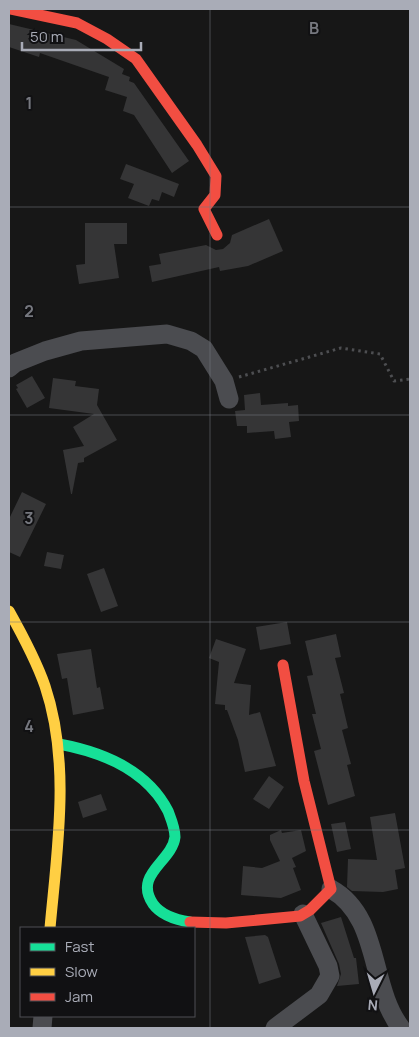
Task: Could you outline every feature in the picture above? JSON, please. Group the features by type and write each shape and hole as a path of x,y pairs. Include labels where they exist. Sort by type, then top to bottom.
{"street":[{"path":"11,9 77,23 136,59 198,145 216,176 215,196 204,209 217,235"},
{"path":"9,368 15,363 63,345 167,334 191,341 204,349 224,381 229,399"},
{"path":"9,611 25,637 42,676 59,744 61,810 50,927"},
{"path":"283,666 304,781 331,889 348,903 364,928 386,998 401,1028"},
{"path":"59,744 82,747 126,768 154,788 166,806 174,831 174,840 149,877 147,886 149,896 158,910 176,918 198,922 246,922 303,914 331,889"},
{"path":"276,1028 319,995 330,976 328,966 303,914"}],"path":[{"path":"224,381 341,348 380,354 394,381 410,379"}],"building":[{"path":"9,24 76,40 124,69 122,74 130,77 129,81 134,83 189,161 172,173 134,115 123,111 127,97 105,90 109,77 40,53 39,57 9,47"},
{"path":"126,164 179,184 174,197 162,192 159,201 152,199 149,206 128,198 134,184 120,179"},
{"path":"269,219 283,251 248,266 220,271 219,267 152,282 149,266 161,264 159,254 206,245 216,250 223,249 230,243 232,235"},
{"path":"85,223 127,223 127,244 114,244 119,278 79,284 76,265 85,264"},
{"path":"32,376 45,398 27,408 16,389 18,388 16,385"},
{"path":"53,378 76,381 75,386 99,389 97,405 117,440 84,458 84,462 78,463 72,494 63,450 84,446 73,427 94,414 49,408"},
{"path":"260,393 261,405 288,403 288,406 298,405 299,421 289,422 291,437 275,439 274,431 247,433 247,426 237,426 235,411 245,410 244,395"},
{"path":"22,492 46,504 20,557 9,552 9,519"},
{"path":"47,552 64,555 61,569 44,566"},
{"path":"104,568 118,606 101,612 87,574"},
{"path":"287,622 291,644 260,650 256,627"},
{"path":"336,634 341,657 335,658 344,693 340,694 348,728 342,730 351,764 347,765 355,796 328,805 314,751 321,749 312,714 316,714 307,676 313,675 305,641"},
{"path":"216,639 246,649 234,683 251,685 249,715 260,712 276,766 245,772 238,740 227,710 225,710 225,705 215,704 219,662 209,658"},
{"path":"91,649 97,688 100,687 104,709 73,715 67,678 62,679 57,654"},
{"path":"269,776 284,787 269,809 253,799"},
{"path":"101,794 107,810 83,818 78,802"},
{"path":"395,813 405,868 395,870 398,889 383,892 352,891 347,887 348,859 377,860 370,817"},
{"path":"345,822 351,849 337,852 331,824"},
{"path":"281,830 282,833 301,830 306,851 292,858 296,867 293,868 301,890 281,898 241,895 243,866 262,868 280,861 270,840 270,835"},
{"path":"341,917 354,958 356,958 359,984 337,986 341,974 339,964 321,923"},
{"path":"265,935 268,937 281,977 259,984 245,937"}],"traffic: fast":[{"path":"59,744 91,752 122,765 148,784 159,797 168,811 174,827 175,837 167,854 150,876 148,894 153,904 160,911 190,922"}],"traffic: slow":[{"path":"9,611 33,657 45,686 53,715 58,745 60,807 50,927"}],"traffic: jam":[{"path":"11,9 77,23 107,39 136,59 197,145 216,176 215,195 204,209 217,235"},
{"path":"190,922 226,923 300,916 310,910 331,889 304,781 283,665"}]}
